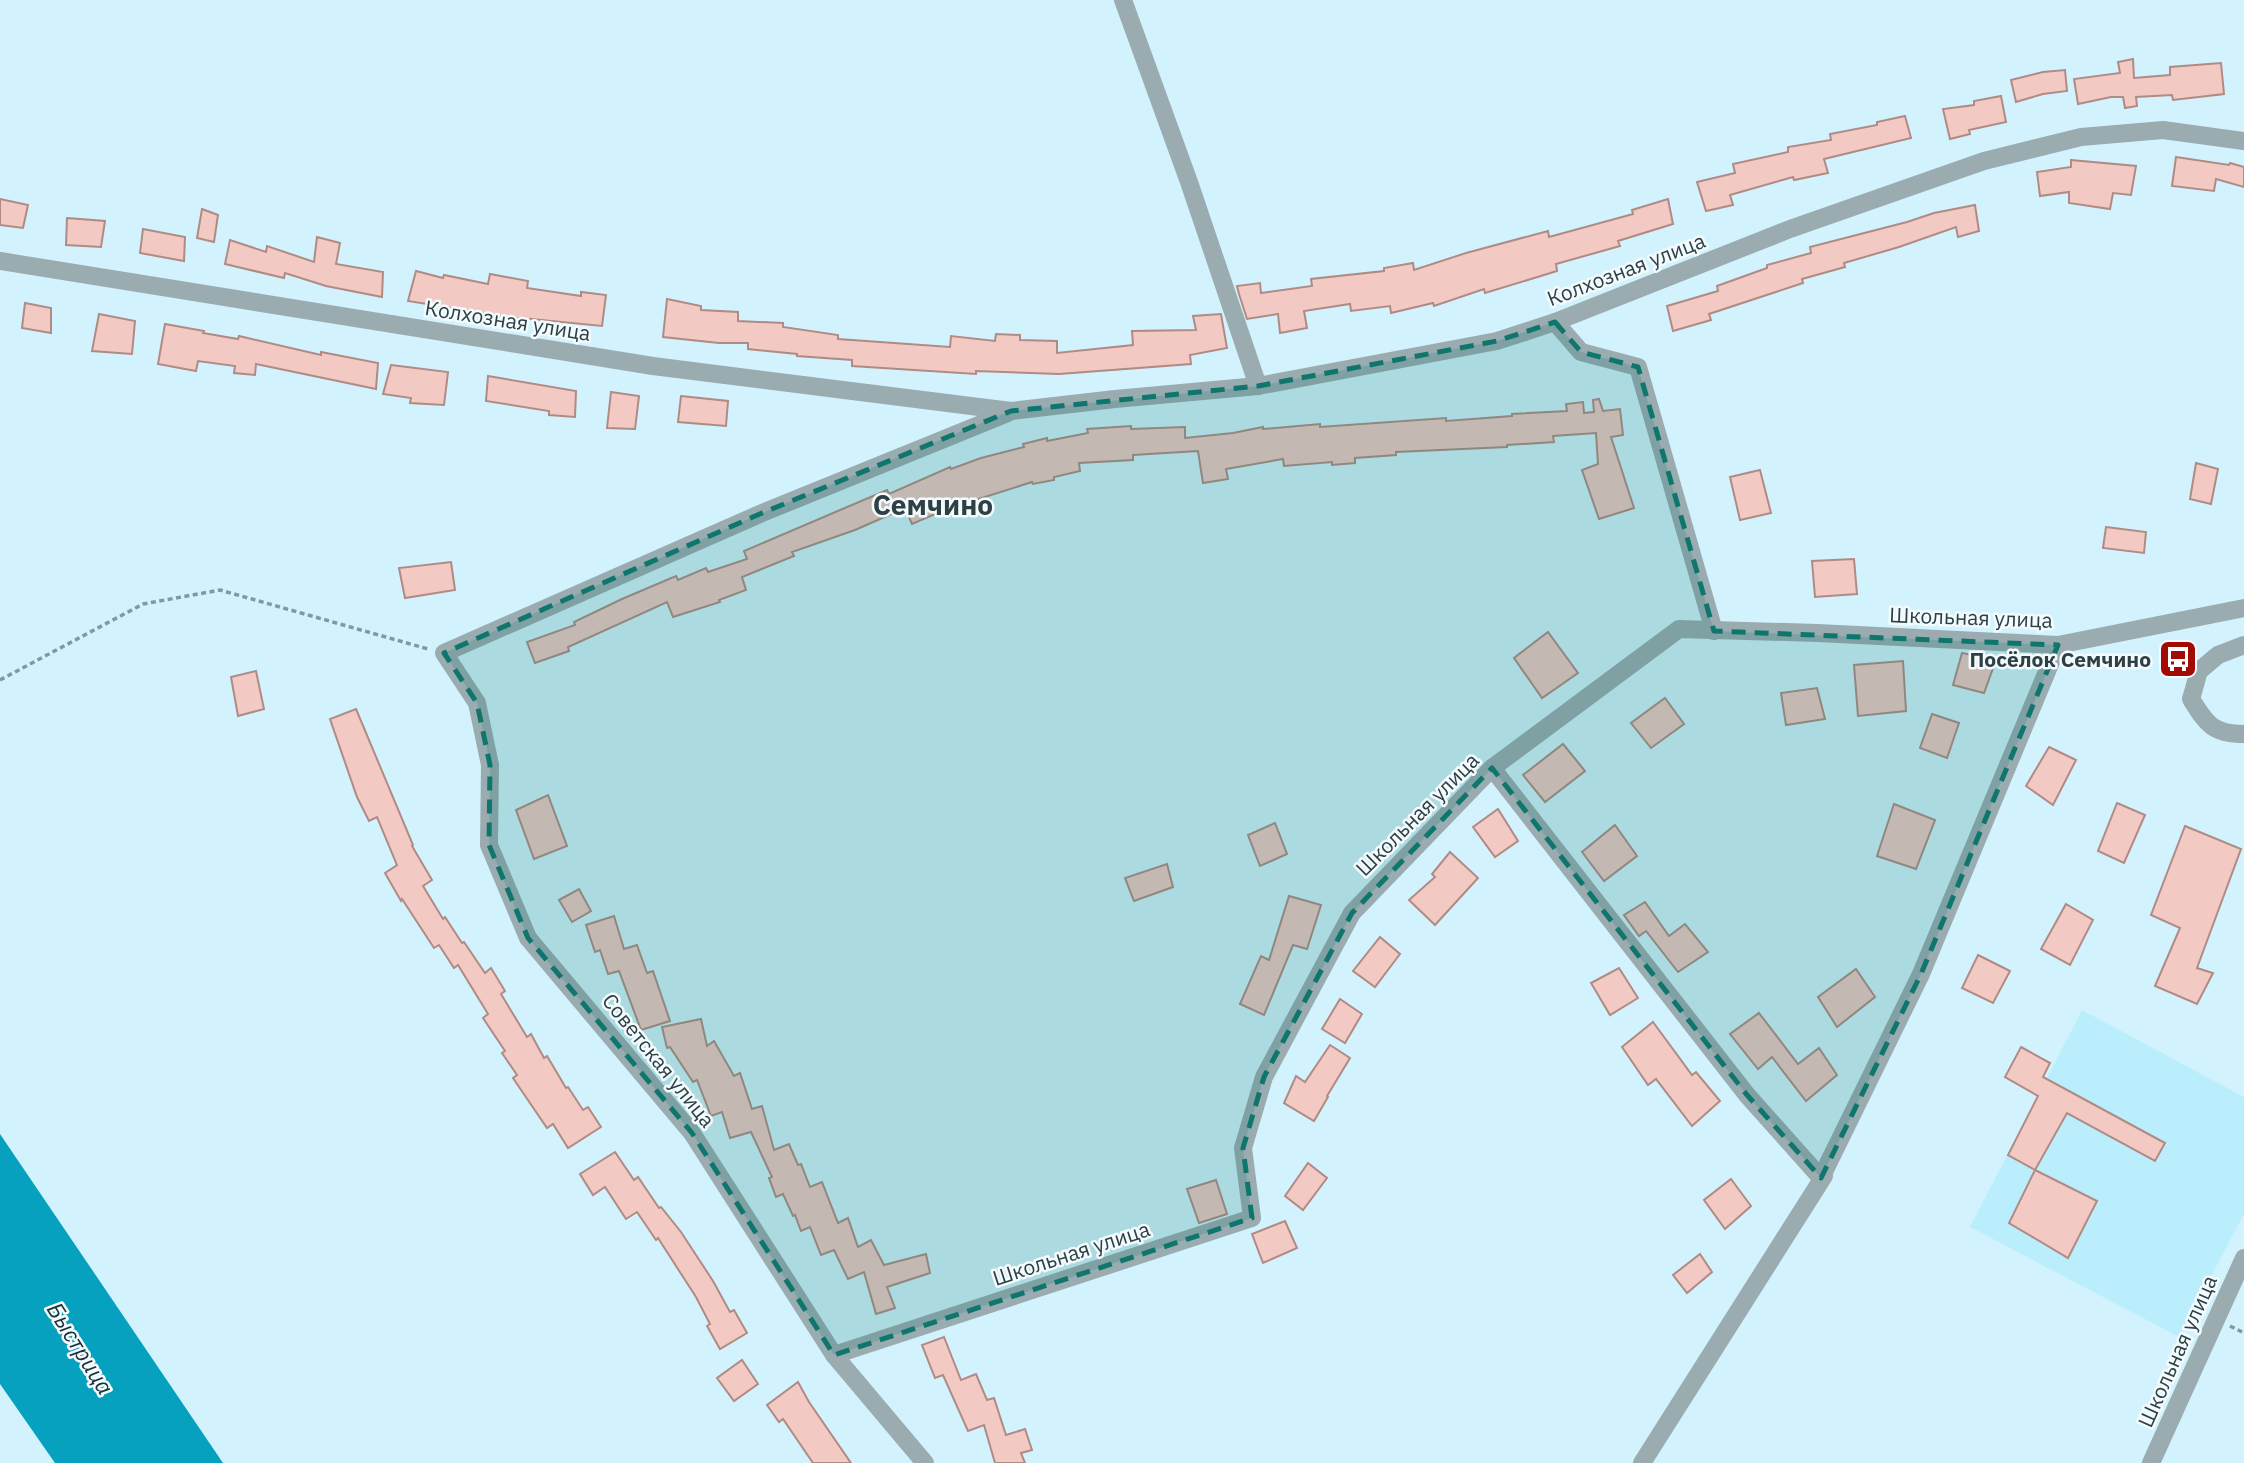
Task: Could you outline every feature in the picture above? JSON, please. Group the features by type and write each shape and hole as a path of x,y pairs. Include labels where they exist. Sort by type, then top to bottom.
{"street":[{"path":"1123,0 1189,182 1258,386"},
{"name":"Колхозная улица","path":"0,261 653,366 1011,411 1258,386 1497,341 1555,322 1790,229 1984,161 2081,137 2162,130 2244,141"},
{"path":"1555,322 1581,352 1639,366 1714,631"},
{"name":"Колхозная улица","path":"444,653 762,513 1011,411"},
{"name":"Школьная улица","path":"834,1355 1252,1218 1243,1148 1264,1077 1352,913 1492,768 1679,629 2058,645 2244,608"},
{"path":"1821,1178 1921,974 2058,645"},
{"path":"2244,645 2218,655 2199,671 2191,699 2207,725 2234,734 2244,734"},
{"name":"Советская улица","path":"444,653 477,703 490,765 489,845 528,938 692,1133 834,1355 925,1463"},
{"path":"1492,768 1747,1095 1821,1178 1824,1177 1642,1463"},
{"name":"Школьная улица","path":"2151,1463 2244,1258"}],"path":[{"path":"0,680 143,604 220,590 444,653"}],"highlighted area":[{"path":"1555,322 1581,352 1638,367 1714,631 2058,645 1921,974 1821,1178 1747,1095 1492,768 1352,913 1264,1077 1243,1148 1252,1218 834,1355 692,1133 528,938 489,845 490,765 477,703 444,653 762,513 1011,411 1258,386 1497,341"}],"shaded area":[{"path":"2082,1010 2244,1097 2244,1214 2179,1337 1970,1227"}],"water":[{"name":"Быстрица","path":"0,1134 223,1463 55,1463 0,1384"}],"building":[{"path":"2133,59 2134,78 2170,75 2170,67 2221,63 2224,94 2173,100 2172,95 2136,97 2137,106 2125,108 2123,97 2078,104 2074,79 2120,73 2118,62"},
{"path":"2065,70 2067,91 2043,94 2016,102 2011,80"},
{"path":"2001,96 2006,122 1969,130 1970,134 1950,139 1943,109 1974,105 1974,101"},
{"path":"1905,116 1911,138 1824,159 1828,173 1794,180 1793,177 1730,195 1733,205 1706,211 1697,182 1735,173 1733,164 1788,152 1788,147 1831,140 1830,134 1877,125 1877,122"},
{"path":"2176,157 2244,167 2244,187 2216,179 2214,191 2172,186"},
{"path":"2071,160 2136,166 2131,195 2113,193 2110,209 2069,203 2069,192 2040,196 2037,172 2071,167"},
{"path":"0,199 28,205 23,228 0,225"},
{"path":"1668,199 1673,224 1618,241 1620,246 1556,264 1557,271 1485,293 1484,289 1434,306 1433,303 1391,313 1390,306 1351,311 1350,304 1304,311 1307,328 1280,333 1278,314 1247,319 1237,286 1260,283 1261,293 1312,286 1311,279 1384,271 1384,268 1413,263 1414,270 1548,231 1549,237 1633,214 1632,210"},
{"path":"1975,205 1979,231 1958,237 1956,227 1844,263 1845,267 1802,279 1803,283 1709,314 1711,320 1673,331 1667,306 1718,291 1717,286 1767,268 1767,265 1811,253 1810,247 1934,213"},
{"path":"202,209 218,215 214,242 197,238"},
{"path":"67,218 105,221 101,247 66,245"},
{"path":"143,229 185,237 184,261 140,253"},
{"path":"317,237 340,243 336,264 383,272 382,297 326,286 285,273 284,278 225,264 230,240 266,252 267,246 314,262"},
{"path":"416,271 488,284 490,274 528,281 527,288 581,296 581,292 606,295 602,326 521,319 408,301"},
{"path":"667,299 701,306 701,310 738,312 738,321 783,323 783,327 838,335 838,339 950,347 951,336 995,341 996,334 1020,335 1020,340 1057,341 1057,353 1133,345 1132,331 1196,330 1193,316 1221,314 1227,348 1190,355 1191,364 1059,374 976,371 976,374 852,366 852,360 748,349 748,343 663,337"},
{"path":"25,303 51,308 51,333 22,328"},
{"path":"99,314 135,321 132,354 92,351"},
{"path":"165,324 238,339 239,336 321,355 321,352 378,363 376,389 256,364 255,375 234,373 235,366 198,361 196,371 158,364"},
{"path":"391,365 448,372 444,405 410,403 411,398 383,394"},
{"path":"488,376 576,391 575,417 549,415 549,411 486,401"},
{"path":"611,392 639,396 635,429 607,428"},
{"path":"681,396 728,401 726,426 678,422"},
{"path":"1599,399 1603,411 1620,409 1623,435 1611,437 1634,508 1599,519 1582,470 1598,464 1596,433 1553,436 1554,442 1507,447 1396,452 1396,455 1355,458 1355,463 1332,465 1332,462 1284,466 1283,459 1226,469 1228,479 1203,483 1198,451 1133,455 1133,460 1079,463 1080,471 1054,477 1054,480 1032,482 969,502 968,500 912,524 905,508 855,530 792,552 794,556 742,577 746,590 719,600 720,602 673,617 667,602 568,647 569,651 535,663 527,642 575,625 574,622 676,576 678,580 706,568 708,572 747,559 744,551 887,490 889,494 950,467 951,469 1047,438 1047,441 1088,433 1087,429 1131,426 1131,429 1185,427 1185,438 1263,427 1320,424 1320,427 1446,418 1446,421 1567,411 1566,404 1583,402 1584,413 1594,412 1593,400"},
{"path":"2196,463 2218,469 2211,504 2190,499"},
{"path":"1760,470 1771,513 1740,520 1730,477"},
{"path":"2106,527 2146,532 2144,553 2103,548"},
{"path":"1854,559 1857,594 1815,597 1812,561"},
{"path":"451,562 455,590 405,598 399,568"},
{"path":"1548,632 1578,673 1542,698 1514,658"},
{"path":"1962,653 1996,660 1984,693 1953,685"},
{"path":"1903,661 1906,711 1858,716 1854,665"},
{"path":"256,671 264,709 238,716 231,677"},
{"path":"1817,688 1825,719 1786,725 1781,693"},
{"path":"1665,698 1684,724 1651,748 1631,723"},
{"path":"356,709 412,846 432,880 423,886 443,919 445,917 485,973 491,968 505,991 501,994 527,1037 531,1034 544,1058 547,1056 566,1088 568,1087 583,1110 588,1107 601,1127 568,1148 553,1124 547,1128 513,1078 517,1075 502,1053 505,1051 483,1018 488,1014 458,965 454,968 439,945 434,948 385,873 397,865 377,817 369,821 357,797 330,719"},
{"path":"1932,714 1959,723 1947,758 1920,748"},
{"path":"1563,744 1585,771 1545,802 1523,775"},
{"path":"2049,747 2076,760 2053,805 2026,786"},
{"path":"548,795 567,846 534,859 516,810"},
{"path":"2117,803 2145,815 2124,863 2098,851"},
{"path":"1894,804 1935,820 1916,869 1877,856"},
{"path":"1498,809 1518,841 1495,857 1473,827"},
{"path":"1275,823 1287,854 1260,866 1248,835"},
{"path":"1615,825 1637,856 1604,881 1582,852"},
{"path":"2185,826 2241,849 2197,968 2213,973 2197,1004 2155,986 2180,928 2151,915"},
{"path":"1450,852 1478,878 1435,925 1409,900 1435,877 1432,874"},
{"path":"1167,864 1173,887 1134,901 1125,878"},
{"path":"579,889 591,911 572,922 559,900"},
{"path":"1289,896 1321,905 1307,949 1293,945 1264,1015 1240,1004 1261,956 1269,960"},
{"path":"1645,902 1669,936 1685,924 1708,952 1678,972 1646,931 1639,936 1624,915"},
{"path":"2066,904 2093,920 2070,965 2041,949"},
{"path":"614,916 624,949 637,945 647,973 653,971 670,1021 641,1030 619,971 608,974 600,950 595,952 586,925"},
{"path":"1380,937 1400,954 1375,987 1353,971"},
{"path":"1978,955 2010,971 1993,1003 1962,988"},
{"path":"1619,968 1638,998 1610,1015 1591,983"},
{"path":"1856,969 1875,997 1837,1027 1818,997"},
{"path":"1340,999 1362,1014 1345,1043 1322,1029"},
{"path":"1759,1013 1798,1064 1819,1048 1837,1075 1806,1101 1772,1057 1758,1069 1730,1034"},
{"path":"701,1019 707,1046 714,1041 734,1076 740,1073 752,1109 762,1106 774,1150 789,1144 810,1187 822,1182 838,1223 848,1218 858,1247 871,1240 884,1265 926,1254 930,1273 887,1287 895,1308 876,1314 864,1272 848,1279 834,1250 821,1255 810,1227 801,1231 783,1194 776,1197 769,1178 772,1177 751,1132 730,1138 722,1112 711,1116 697,1080 693,1082 670,1047 667,1048 662,1027"},
{"path":"1653,1022 1692,1075 1696,1072 1720,1101 1692,1126 1656,1079 1648,1085 1622,1047"},
{"path":"1330,1045 1350,1058 1314,1121 1284,1103 1296,1076 1305,1082"},
{"path":"2021,1047 2050,1063 2043,1077 2165,1143 2155,1161 2067,1113 2035,1170 2008,1155 2038,1096 2005,1077"},
{"path":"615,1152 634,1180 638,1177 659,1208 661,1207 681,1232 730,1312 734,1310 747,1333 720,1349 707,1326 710,1324 696,1297 658,1238 656,1240 637,1212 626,1219 605,1187 593,1195 580,1174"},
{"path":"1308,1163 1327,1178 1303,1210 1285,1196"},
{"path":"2035,1170 2097,1201 2068,1258 2009,1223"},
{"path":"1731,1179 1751,1206 1725,1229 1704,1200"},
{"path":"1216,1180 1227,1214 1199,1223 1187,1189"},
{"path":"1285,1221 1297,1248 1263,1263 1252,1234"},
{"path":"1700,1254 1712,1272 1687,1293 1673,1275"},
{"path":"944,1337 961,1380 976,1374 987,1400 994,1398 1006,1435 1025,1429 1032,1450 1021,1453 1025,1463 995,1463 984,1425 968,1431 943,1375 935,1378 922,1345"},
{"path":"742,1360 758,1384 734,1401 717,1378"},
{"path":"798,1382 851,1463 813,1463 783,1419 779,1422 767,1405"}],"place":[{"name":"Посёлок Семчино","path":"2178,659"}],"district":[{"name":"Семчино","path":"933,504"}]}
